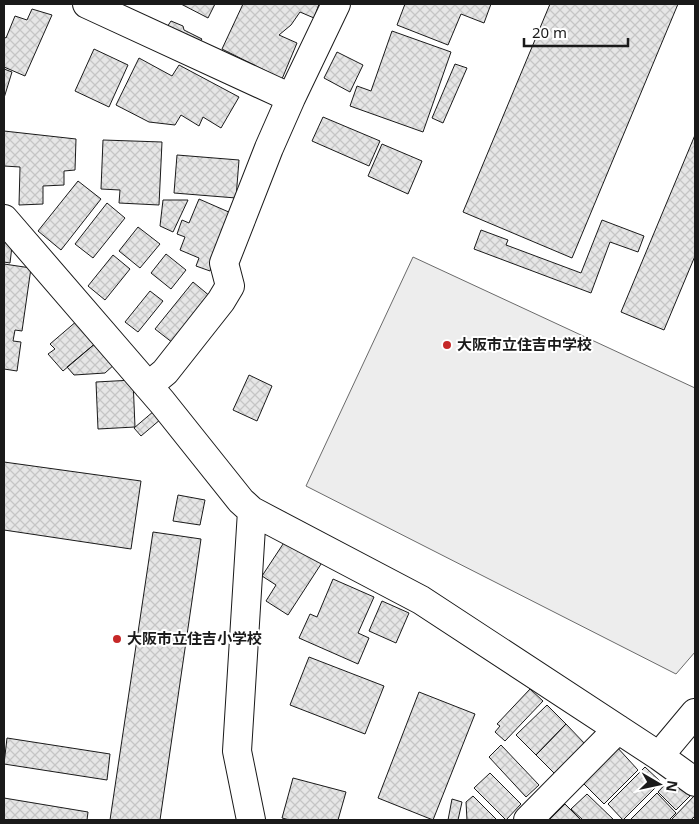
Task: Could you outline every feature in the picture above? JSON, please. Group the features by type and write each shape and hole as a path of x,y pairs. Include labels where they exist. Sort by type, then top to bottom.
{"street":[{"path":"87,4 291,98"},
{"path":"148,386 165,372 221,301 230,286 224,263 269,148 336,4"},
{"path":"4,219 148,386 252,511 421,600 659,756 695,782"},
{"path":"251,820 237,751 252,511"},
{"path":"659,756 695,714"},
{"path":"528,820 618,729"}],"shaded area":[{"path":"413,257 695,388 695,652 676,674 306,486"}],"building":[{"path":"181,4 215,4 208,18"},
{"path":"243,4 319,4 314,18 300,12 291,25 279,35 297,43 282,79 222,49"},
{"path":"405,4 491,4 484,23 461,14 448,45 397,25"},
{"path":"550,4 678,4 572,258 463,212"},
{"path":"32,9 52,15 25,76 4,67 4,37 6,38 15,16 27,20"},
{"path":"171,21 183,26 184,30 202,39 199,43 167,27"},
{"path":"392,31 451,52 423,132 350,106 357,86 371,91"},
{"path":"94,49 128,65 109,107 75,91"},
{"path":"337,52 363,65 350,92 324,78"},
{"path":"139,58 172,76 179,65 239,97 221,128 203,117 199,126 181,115 175,125 149,122 116,105"},
{"path":"455,64 467,68 443,123 432,118"},
{"path":"4,69 12,72 4,98"},
{"path":"323,117 380,141 369,166 312,141"},
{"path":"4,131 76,139 75,170 64,171 64,185 43,186 43,204 19,205 20,167 4,166"},
{"path":"695,135 695,256 664,330 621,312"},
{"path":"103,140 162,142 159,205 119,203 120,190 101,189"},
{"path":"382,144 422,161 408,194 368,176"},
{"path":"177,155 239,160 236,198 174,193"},
{"path":"78,181 101,199 61,250 38,231"},
{"path":"199,199 231,213 210,271 196,266 199,258 180,250 185,237 177,234 182,220 189,223"},
{"path":"163,200 188,200 173,232 160,226"},
{"path":"107,203 125,218 93,258 75,244"},
{"path":"602,220 644,236 638,252 610,242 591,293 474,249 481,230 508,240 506,245 581,273"},
{"path":"138,227 160,244 140,268 119,251"},
{"path":"4,237 12,246 10,263 4,262"},
{"path":"166,254 186,270 171,289 151,273"},
{"path":"113,255 130,269 105,300 88,286"},
{"path":"4,264 31,268 22,331 15,330 13,341 21,342 17,371 4,369"},
{"path":"193,282 211,297 173,343 155,329"},
{"path":"150,291 163,301 138,332 125,322"},
{"path":"78,320 97,342 63,371 48,354 55,349 50,344"},
{"path":"97,342 116,363 105,373 74,375 67,367"},
{"path":"249,375 272,386 257,421 233,410"},
{"path":"133,380 135,427 98,429 96,382"},
{"path":"154,411 161,419 141,436 134,428"},
{"path":"4,462 141,481 131,549 4,530"},
{"path":"178,495 205,500 200,525 173,521"},
{"path":"153,532 201,539 160,820 110,820"},
{"path":"287,538 323,561 288,615 266,601 276,585 262,576"},
{"path":"333,579 374,597 358,633 369,638 358,664 299,638 310,614 317,617"},
{"path":"382,601 409,613 396,643 369,631"},
{"path":"309,657 384,686 365,734 290,705"},
{"path":"530,689 543,701 505,741 495,732 500,726 497,724"},
{"path":"419,692 475,714 433,820 378,798"},
{"path":"547,705 566,724 536,755 516,735"},
{"path":"566,724 586,745 556,775 536,755"},
{"path":"7,738 110,754 107,780 4,764"},
{"path":"501,745 539,785 526,797 489,757"},
{"path":"616,746 638,770 604,804 581,781"},
{"path":"645,767 661,782 623,820 608,804"},
{"path":"490,773 521,804 506,820 474,788"},
{"path":"293,778 346,792 338,820 290,820 282,818"},
{"path":"671,778 690,796 676,810 658,792"},
{"path":"657,793 676,813 669,820 630,820"},
{"path":"587,794 614,820 583,820 571,809"},
{"path":"695,795 695,816 691,820 671,820"},
{"path":"473,796 497,820 467,820 466,802"},
{"path":"4,798 88,812 87,820 4,820"},
{"path":"452,799 462,802 458,820 448,820"},
{"path":"565,804 581,820 549,820"}],"place":[{"name":"大阪市立住吉中学校","path":"447,345"},
{"name":"大阪市立住吉小学校","path":"117,639"}]}
